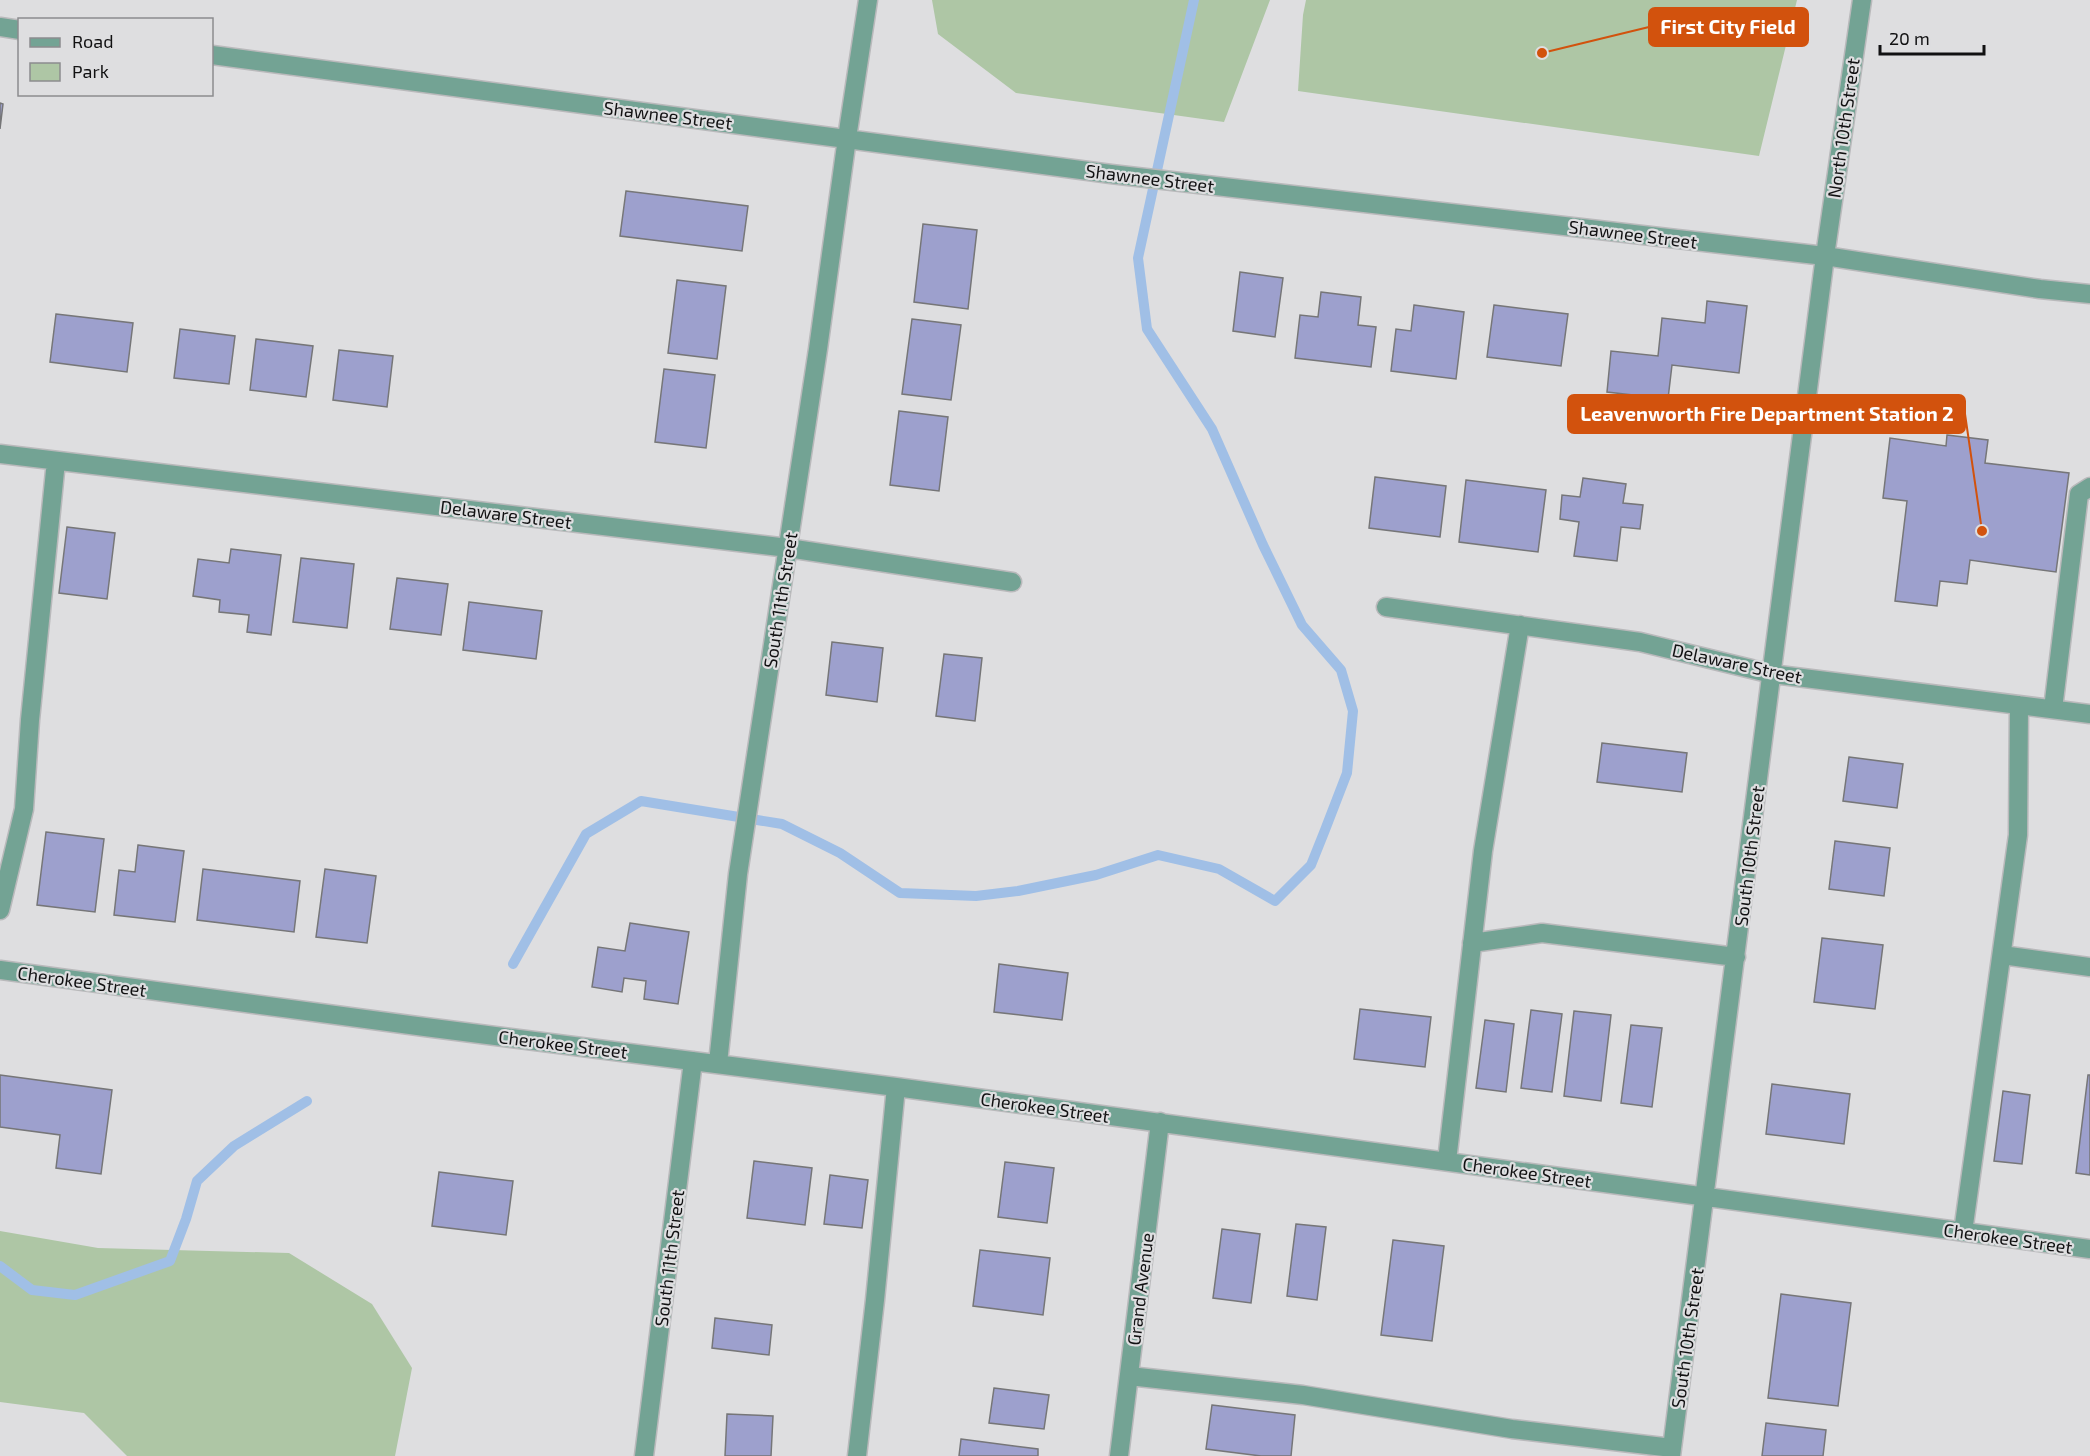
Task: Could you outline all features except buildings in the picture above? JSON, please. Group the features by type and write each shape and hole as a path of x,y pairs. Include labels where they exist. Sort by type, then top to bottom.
{"street":[{"name":"South 11th Street","path":"718,1063 738,874 818,349 868,0"},
{"name":"North 10th Street","path":"1825,256 1862,0"},
{"path":"0,27 18,30"},
{"name":"Shawnee Street","path":"213,55 1112,174 1825,256 2040,289 2090,294"},
{"name":"South 10th Street","path":"1672,1452 1825,256"},
{"name":"Delaware Street","path":"0,454 788,548 1012,582"},
{"path":"0,909 24,809 30,720 56,461"},
{"path":"2053,709 2079,494 2090,487"},
{"name":"Delaware Street","path":"1386,607 1640,642 1772,674 2090,714"},
{"path":"1447,1161 1483,850 1520,626"},
{"path":"1963,1232 2018,836 2019,705"},
{"path":"1472,944 1542,933 1736,957"},
{"path":"2001,955 2090,967"},
{"name":"Cherokee Street","path":"0,970 413,1026 718,1063 1160,1122 2090,1249"},
{"name":"South 11th Street","path":"644,1456 693,1061"},
{"path":"857,1456 896,1087"},
{"name":"Grand Avenue","path":"1119,1456 1160,1122"},
{"path":"1129,1376 1303,1395 1672,1452"}],"green space":[{"path":"932,0 1270,0 1224,122 1016,93 938,34"},
{"path":"1306,0 1797,0 1759,156 1298,91"},
{"path":"0,1231 98,1248 289,1253 372,1304 412,1368 395,1456 127,1456 84,1413 0,1402"}],"waterway":[{"path":"513,964 586,834 641,801 782,824 840,853 900,893 976,896 1018,891 1096,875 1158,855 1219,869 1275,901 1311,865 1347,773 1353,711 1341,670 1302,625 1263,545 1212,429 1147,329 1138,258 1194,0"},
{"path":"0,1266 32,1290 75,1295 170,1261 197,1181 234,1146 307,1101"}],"place":[{"name":"First City Field","path":"1542,53"},
{"name":"Leavenworth Fire Department Station 2","path":"1982,531"}]}
